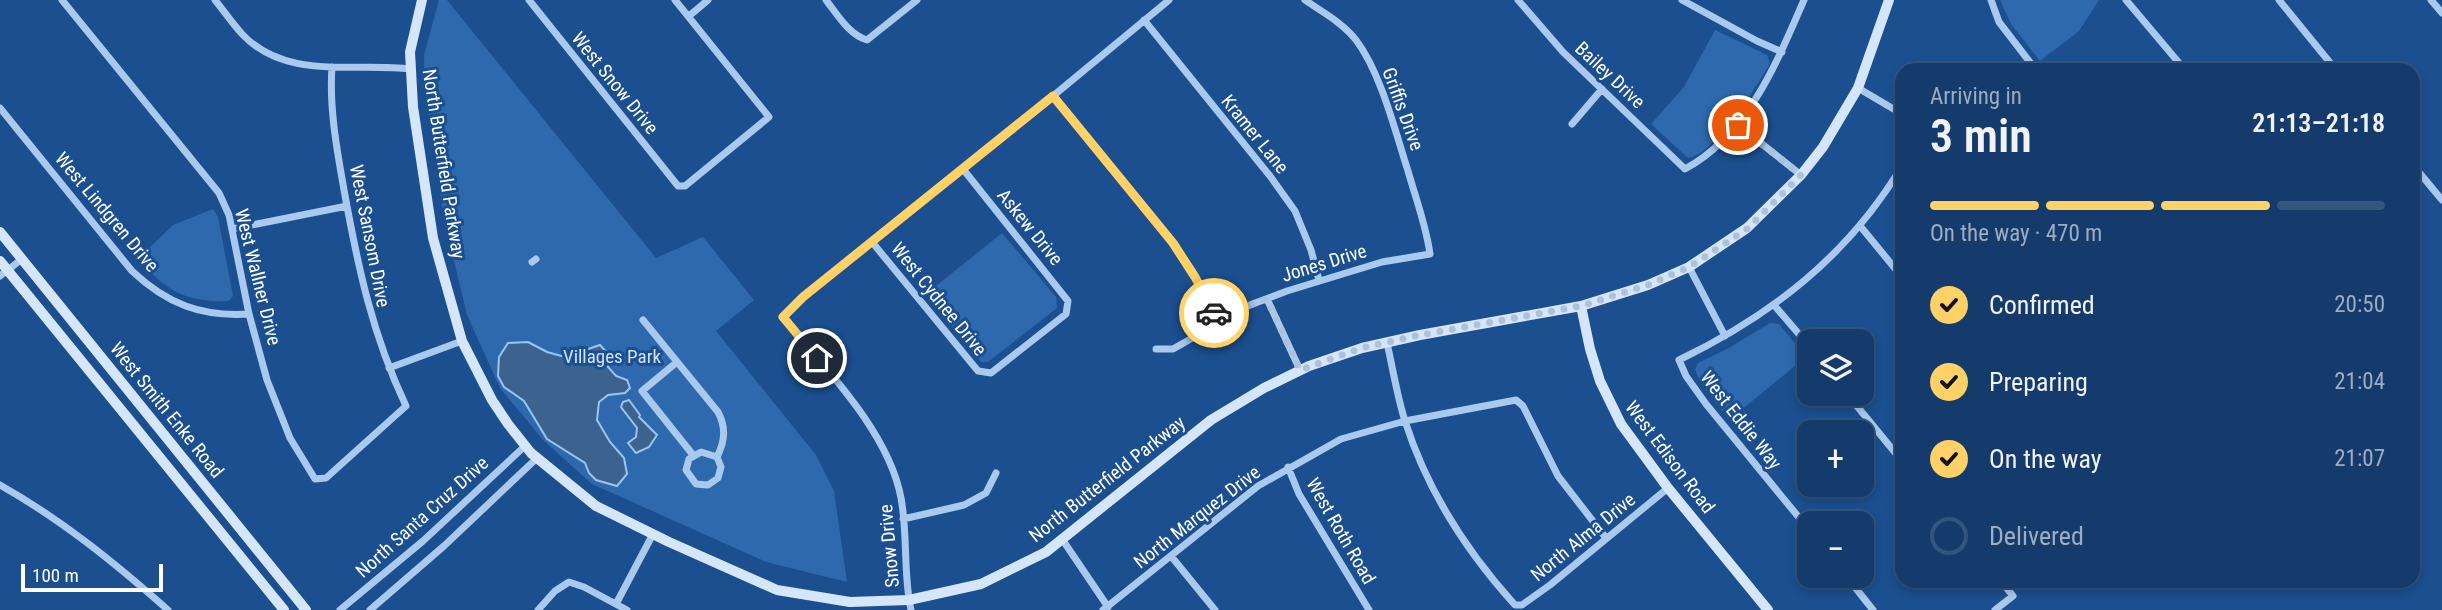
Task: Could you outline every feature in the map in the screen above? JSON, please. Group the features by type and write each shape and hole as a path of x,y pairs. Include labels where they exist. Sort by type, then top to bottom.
{"street":[{"name":"West Wallner Drive","path":"62,0 219,193 229,215 249,314 267,380 290,438 316,479 326,478 406,406"},
{"path":"215,0 243,35 261,49 284,61 332,67 411,69"},
{"name":"North Butterfield Parkway","path":"422,0 410,52 413,107 433,238 462,341 492,400 525,446 596,506 777,590 850,602 910,605 981,584 1046,552 1211,420 1300,370 1362,348 1581,306 1637,289 1689,267 1747,229 1801,175 1823,146 1858,88 1889,0"},
{"name":"West Snow Drive","path":"529,0 678,186 685,186 769,117 688,16"},
{"path":"675,0 688,16 708,0"},
{"path":"826,0 847,27 867,40 917,0"},
{"path":"872,242 1169,0"},
{"name":"Griffis Drive","path":"1305,0 1355,38 1368,59 1394,126 1426,226 1430,254"},
{"name":"Bailey Drive","path":"1518,0 1563,52 1685,169 1698,162 1738,125"},
{"path":"1682,0 1782,52"},
{"path":"1801,175 1738,125 1761,91 1782,52 1804,0"},
{"path":"1991,0 1999,22 2031,63"},
{"path":"2126,0 2179,63"},
{"path":"2279,0 2330,63"},
{"path":"2431,0 2442,13"},
{"name":"Kramer Lane","path":"1144,20 1295,211 1311,250 1319,280"},
{"name":"West Sansom Drive","path":"332,67 332,106 360,277 388,368 406,406"},
{"path":"1858,88 1895,110"},
{"path":"1572,124 1602,89"},
{"path":"1053,96 1173,243 1195,277 1217,323"},
{"name":"West Lindgren Drive","path":"0,108 132,271 152,290 175,303 201,312 249,314"},
{"name":"Askew Drive","path":"963,169 1066,296 1069,306 1066,314 1029,344 996,370 985,374"},
{"path":"2420,173 2442,200"},
{"path":"1689,267 1725,336 1745,326 1774,305 1828,260 1861,227 1895,178"},
{"path":"232,229 347,206"},
{"path":"1861,227 1895,268"},
{"name":"West Smith Enke Road","path":"0,232 306,610"},
{"name":"Snow Drive","path":"872,242 803,297 783,317 869,424 889,459 901,498 910,605"},
{"name":"West Cydnee Drive","path":"872,242 972,365 985,374"},
{"name":"Jones Drive","path":"1156,349 1173,349 1250,305 1319,280 1382,262 1430,254"},
{"path":"4,273 22,259"},
{"name":"West Smith Enke Road","path":"0,261 4,273 284,610"},
{"path":"1267,299 1300,370"},
{"path":"1774,305 1797,332"},
{"name":"West Edison Road","path":"1581,306 1590,349 1611,408 1631,440 1668,488 1768,610"},
{"path":"643,320 722,421 724,438 717,457 721,467 718,478 714,482 696,484 686,470 690,458 706,452 717,457"},
{"name":"West Eddie Way","path":"1725,336 1679,360 1686,376 1706,404 1797,515"},
{"path":"388,368 462,341"},
{"path":"1387,343 1405,421"},
{"path":"677,362 642,391 693,455"},
{"name":"North Marquez Drive","path":"1105,608 1258,486 1341,439 1405,421 1516,400 1523,406 1558,476 1606,538"},
{"path":"1857,406 1895,452"},
{"name":"North Alma Drive","path":"1405,421 1434,490 1455,528 1494,582 1515,604 1522,605 1550,585 1668,488"},
{"name":"North Santa Cruz Drive","path":"340,610 423,541 525,446"},
{"name":"North Santa Cruz Drive","path":"370,610 444,546 537,458"},
{"name":"West Roth Road","path":"1288,467 1299,494 1369,610"},
{"path":"903,519 964,505 986,493 996,472"},
{"path":"0,485 41,508 103,554 168,610"},
{"path":"616,604 653,534"},
{"path":"1062,539 1105,608"},
{"path":"1171,556 1215,610"},
{"path":"538,610 555,591 569,582 577,583 628,610"},
{"path":"1856,588 1873,610"},
{"path":"1995,610 2013,596 2007,588"}],"green space":[{"name":"Villages Park","path":"439,0 447,0 656,258 703,237 754,300 716,331 816,455 834,491 847,582 766,562 592,484 544,441 500,388 467,315 444,219 425,94 424,55"},
{"path":"2000,0 2099,0 2079,31 2040,61 2011,24"},
{"path":"1715,30 1767,55 1770,63 1722,133 1698,154 1688,158 1651,124 1684,87"},
{"path":"213,209 218,217 233,296 229,301 188,297 167,286 138,259 173,225"},
{"path":"1002,233 1056,297 1057,308 988,362 981,362 926,294"},
{"path":"1770,323 1779,324 1797,346 1797,364 1729,420 1702,385 1695,370 1698,363"}],"shaded area":[{"path":"528,342 547,352 565,357 600,345 610,356 608,367 616,376 627,380 630,388 625,393 608,395 599,402 597,420 610,442 624,458 627,474 617,486 596,480 585,463 547,439 524,401 504,387 498,376 499,357 508,343"},
{"path":"629,400 639,417 657,435 649,447 636,453 628,443 636,437 637,428 621,407 623,402"}],"way so far":[{"path":"1214,313 1217,323 1267,299 1300,370 1362,348 1581,306 1648,285 1689,267 1747,229 1801,175 1738,125"}],"route":[{"path":"817,358 783,317 803,297 1053,96 1173,243 1214,313"}]}
